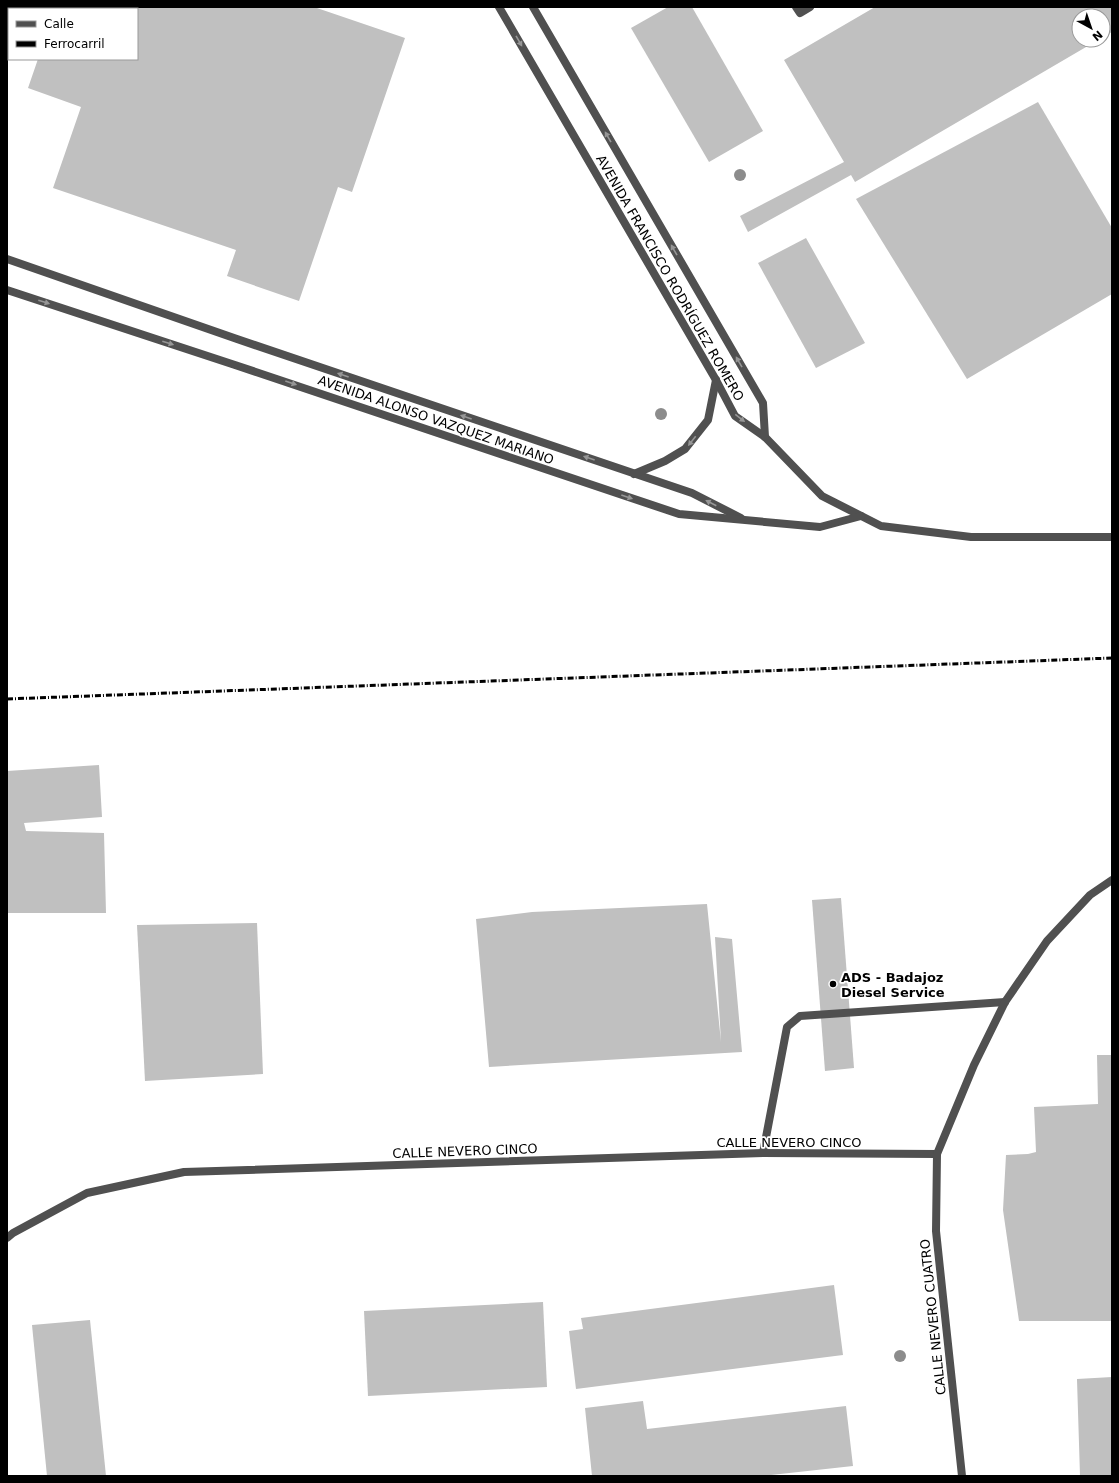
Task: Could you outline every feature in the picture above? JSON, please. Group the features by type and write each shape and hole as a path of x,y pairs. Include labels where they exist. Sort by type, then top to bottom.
{"street":[{"name":"AVENIDA FRANCISCO RODRÍGUEZ ROMERO","path":"500,7 716,380 735,416 765,437"},
{"name":"AVENIDA FRANCISCO RODRÍGUEZ ROMERO","path":"533,7 762,403 765,437"},
{"path":"796,7 800,13 810,7"},
{"name":"AVENIDA ALONSO VAZQUEZ MARIANO","path":"7,259 237,339 692,493 745,521"},
{"name":"AVENIDA ALONSO VAZQUEZ MARIANO","path":"7,290 243,367 679,514 745,521"},
{"path":"634,474 665,461 685,449 708,420 716,380"},
{"path":"765,437 822,496 881,526 970,537 1112,537"},
{"path":"745,521 820,527 861,516"},
{"path":"937,1154 974,1065 1005,1002 1046,941 1090,895 1112,880"},
{"path":"763,1153 787,1027 800,1016 1005,1002"},
{"name":"CALLE NEVERO CINCO","path":"7,1238 13,1233 88,1193 184,1172 763,1153 937,1154"},
{"name":"CALLE NEVERO CUATRO","path":"937,1154 936,1231 962,1476"}],"building":[{"path":"314,7 405,38 352,192 338,187 299,301 227,276 236,250 53,188 81,107 28,88 38,60 138,60 138,8 55,8"},
{"path":"668,7 692,7 763,131 709,162 631,28"},
{"path":"875,7 1112,7 1112,32 1111,8 1071,8 1071,48 1084,48 855,182 851,175 748,232 740,216 844,162 784,60"},
{"path":"1038,102 1112,228 1112,294 967,379 856,199"},
{"path":"806,238 865,343 816,368 758,263"},
{"path":"99,765 102,817 24,823 26,831 104,833 106,913 7,913 7,771"},
{"name":"ADS - Badajoz Diesel Service","path":"841,898 854,1068 825,1071 812,900"},
{"path":"707,904 721,1042 715,937 732,939 742,1052 489,1067 476,919 532,912"},
{"path":"257,923 263,1074 145,1081 137,925"},
{"path":"1097,1055 1112,1055 1112,1321 1019,1321 1003,1210 1006,1155 1036,1152 1034,1107 1098,1104"},
{"path":"834,1285 843,1355 576,1389 569,1331 583,1329 581,1318"},
{"path":"543,1302 547,1387 368,1396 364,1311"},
{"path":"90,1320 106,1476 47,1476 32,1325"},
{"path":"1112,1377 1112,1476 1080,1476 1077,1379"},
{"path":"643,1401 647,1429 846,1406 853,1466 762,1476 592,1476 585,1408"}],"railway":[{"path":"7,699 1112,658"}],"place":[{"name":"ADS - Badajoz Diesel Service","path":"833,984"}]}
